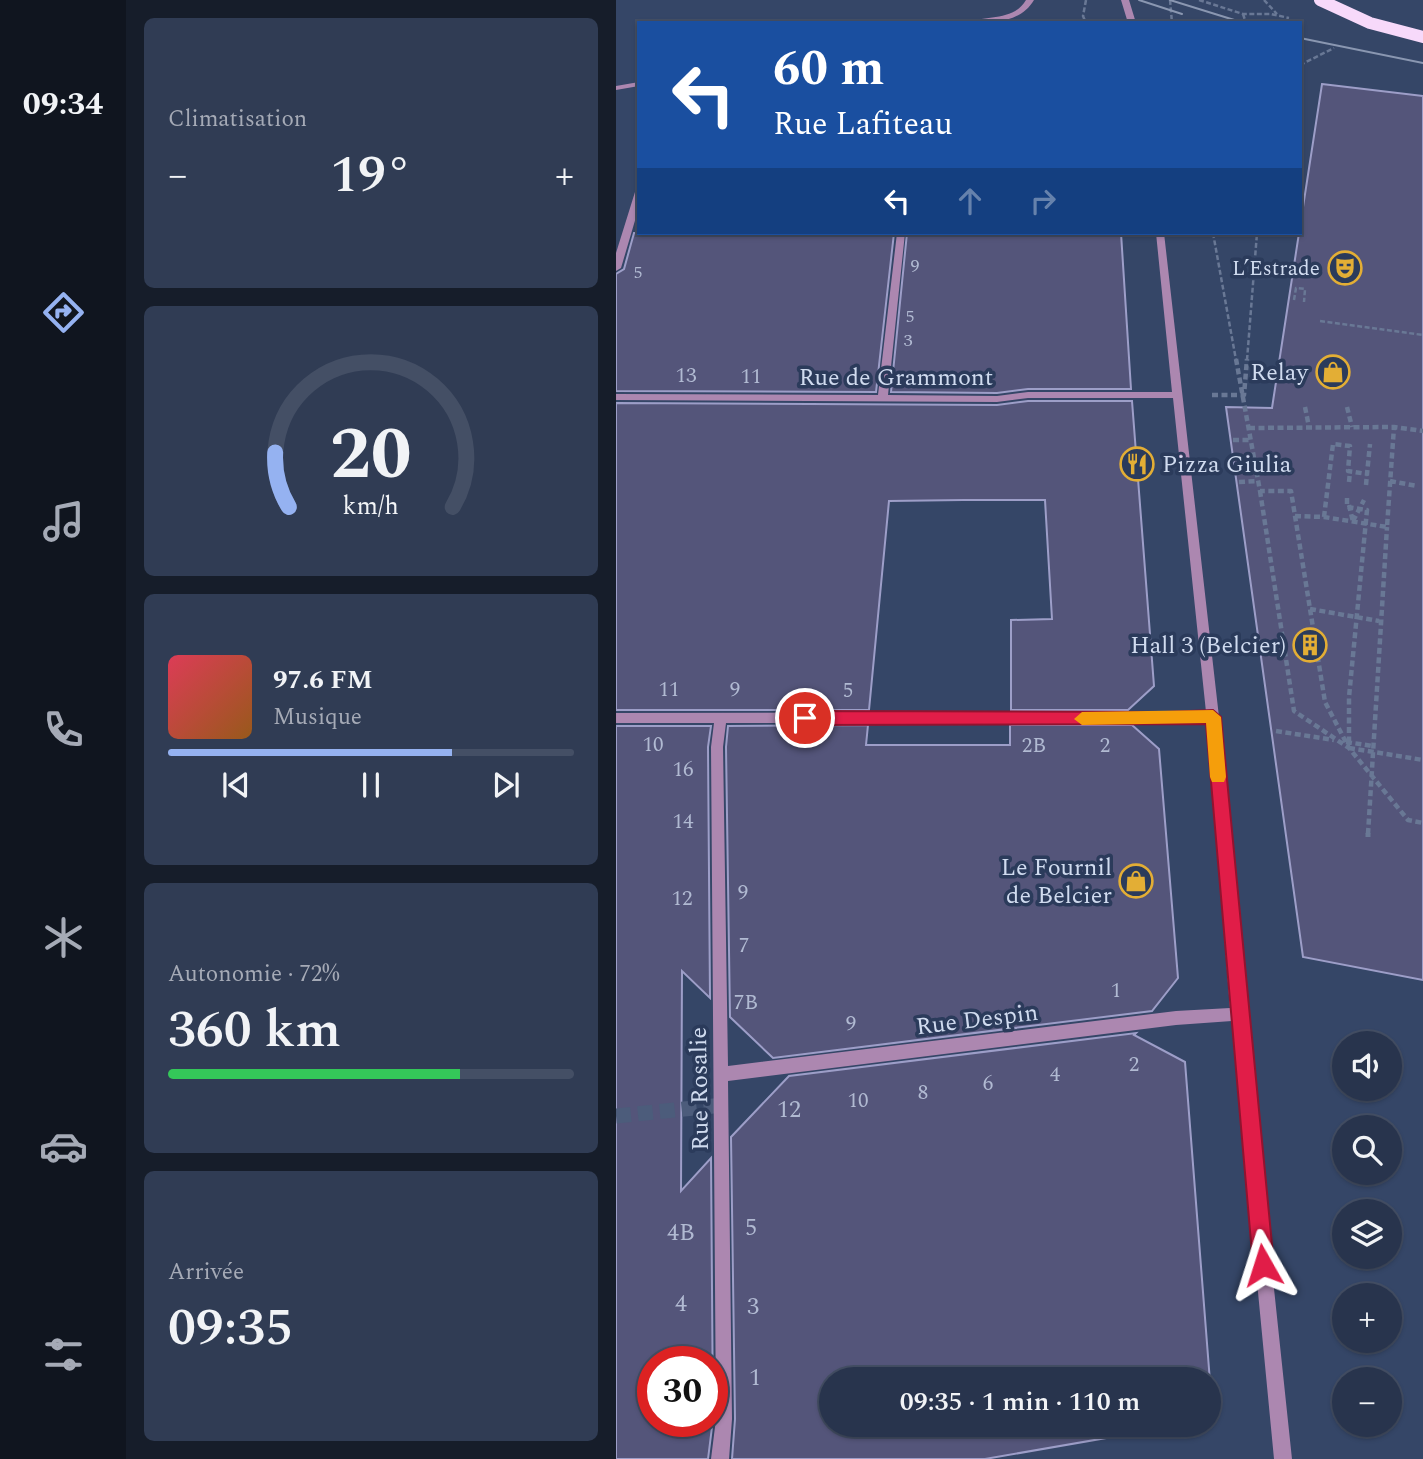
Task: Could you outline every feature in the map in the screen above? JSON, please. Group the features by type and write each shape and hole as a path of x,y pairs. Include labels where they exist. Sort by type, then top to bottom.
{"main road":[{"path":"1320,0 1371,25 1423,37"}],"street":[{"path":"980,21 1009,16 1029,5 1030,0"},
{"path":"1125,0 1131,21"},
{"path":"616,88 637,84"},
{"path":"616,268 637,199"},
{"path":"883,399 901,235"},
{"path":"1160,235 1213,717 1238,1014 1283,1459"},
{"name":"Rue de Grammont","path":"616,397 883,399 1176,395"},
{"path":"616,718 1213,717"},
{"name":"Rue Rosalie","path":"720,1459 724,1419 717,747 721,718"},
{"name":"Rue Despin","path":"722,1074 1176,1018 1238,1014"}],"path":[{"path":"1085,21 1083,16 1086,0"},
{"path":"1170,0 1172,21"},
{"path":"1199,0 1243,14 1283,16"},
{"path":"1264,0 1278,15"},
{"path":"1243,14 1246,21"},
{"path":"1213,235 1252,440 1294,711 1349,748 1423,760"},
{"path":"1244,395 1256,235"},
{"path":"1294,300 1296,288 1306,289 1304,302"},
{"path":"1320,321 1423,335"},
{"path":"1305,407 1310,428"},
{"path":"1348,407 1352,427"},
{"path":"1249,428 1394,427 1423,432"},
{"path":"1368,837 1379,621 1394,427"},
{"path":"1233,440 1252,440"},
{"path":"1324,517 1333,444 1350,446 1349,482"},
{"path":"1366,485 1370,444"},
{"path":"1350,472 1367,474"},
{"path":"1239,482 1258,481"},
{"path":"1390,481 1417,486"},
{"path":"1260,491 1291,491 1325,702 1349,748 1408,820 1423,823"},
{"path":"1353,522 1350,510 1347,498 1347,507 1355,508 1364,509"},
{"path":"1349,748 1349,697 1367,510 1364,509 1364,500 1353,522"},
{"path":"1295,516 1324,517 1387,527"},
{"path":"1310,609 1379,621"},
{"path":"1276,731 1373,746"}],"building":[{"path":"1322,84 1423,96 1423,980 1303,957 1226,407 1272,408 1299,235 1302,235 1302,214"},
{"path":"634,233 894,235 876,392 616,391 616,274 624,269"},
{"path":"907,235 1121,235 1131,389 1028,389 997,393 891,392"},
{"path":"1028,401 1132,401 1154,686 1128,710 1011,710 1011,620 1052,619 1045,500 963,500 889,501 869,710 616,710 616,403 997,405"},
{"path":"868,725 866,745 1010,745 1010,725 1132,725 1159,749 1178,978 1152,1011 773,1058 730,1017 726,747 728,726"},
{"path":"616,726 711,726 708,747 710,998 682,971 681,1191 711,1158 712,1346 637,1346 637,1437 711,1437 708,1459 616,1459"},
{"path":"1136,1033 1134,1035 1185,1062 1209,1367 819,1367 819,1437 1112,1437 985,1459 732,1459 735,1419 731,1137 789,1076"}],"tunnel":[{"path":"616,1116 723,1105"}],"tram line":[{"path":"1139,0 1182,14"},
{"path":"1170,0 1238,21"},
{"path":"1302,38 1423,63"}],"slow traffic":[{"path":"1082,719 1213,717 1218,777"}],"place":[{"name":"L’Estrade","path":"1345,268"},
{"name":"Relay","path":"1333,372"},
{"name":"Pizza Giulia","path":"1137,464"},
{"name":"Hall 3 (Belcier)","path":"1310,645"},
{"name":"Le Fournil de Belcier","path":"1136,881"}],"route":[{"path":"805,718 1213,717 1263,1265"}]}
